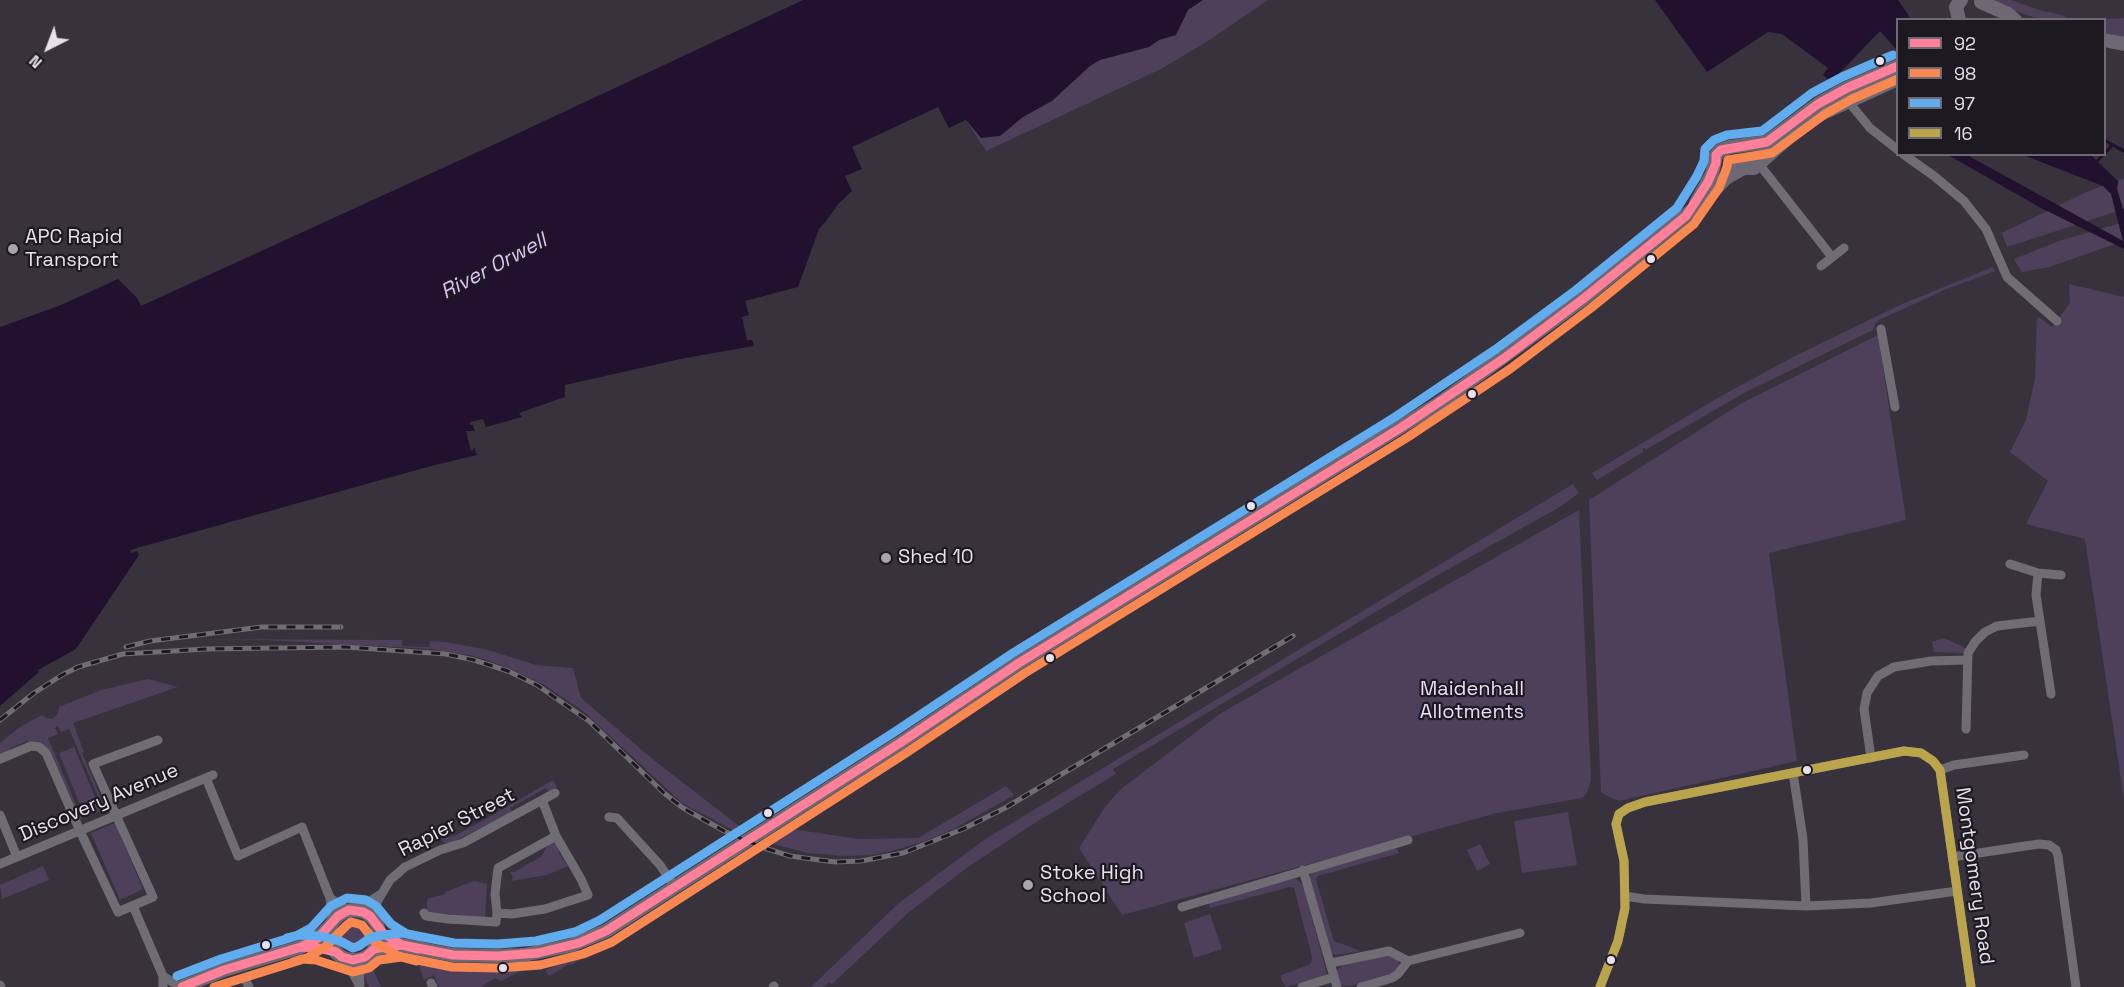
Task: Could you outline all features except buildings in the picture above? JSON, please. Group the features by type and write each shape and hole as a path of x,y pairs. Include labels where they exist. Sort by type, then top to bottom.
{"main road":[{"path":"1979,1 1983,7 1982,17"},
{"path":"1979,1 2013,18"},
{"path":"2106,40 2124,44"},
{"path":"1686,216 1712,174 1717,154 1726,148 1767,142 1818,104 1846,88 1896,67"},
{"path":"1716,158 1727,167 1750,169 1811,120 1896,80"},
{"path":"181,987 235,967 301,947 318,938 338,916 356,911 377,925 386,936 402,945 435,952 477,956 524,955 549,951 579,943 606,931 916,732 1019,663 1441,402 1583,299 1706,200 1726,178 1742,169"},
{"path":"332,923 329,939 339,954"},
{"path":"370,953 378,939 377,925"},
{"path":"301,947 318,948 353,960 402,945"}],"street":[{"path":"1848,101 1870,128 1896,148"},
{"path":"1906,156 1954,192 1973,211 1986,229 2007,277 2058,321"},
{"path":"1759,164 1832,257"},
{"path":"1821,266 1844,248"},
{"path":"1881,329 1896,407"},
{"path":"2010,564 2038,573 2061,575"},
{"path":"2038,573 2036,596 2051,694"},
{"path":"1966,729 1968,653 1985,632 1997,626 2040,621"},
{"path":"1871,758 1863,708 1867,693 1878,676 1894,667 1904,665 1931,661 1967,660"},
{"path":"0,759 31,747 43,750 118,912 153,897 93,764 158,740"},
{"name":"Montgomery Road","path":"1625,896 1624,861 1616,824 1619,814 1628,808 1646,802 1904,751 1921,753 1933,761 1940,770 1971,987"},
{"name":"Montgomery Road","path":"1940,770 1954,765 2024,755"},
{"path":"1793,773 1803,839 1806,906"},
{"name":"Discovery Avenue","path":"0,864 209,777 238,856 302,827 330,898"},
{"name":"Rapier Street","path":"377,925 375,907 382,892 390,880 405,867 440,850 463,843 555,793"},
{"path":"497,913 512,914 545,909 588,895 556,836 542,800"},
{"path":"0,815 17,857"},
{"path":"609,817 617,818 660,865 675,887"},
{"path":"424,914 448,919 496,922 495,894 498,868 556,836"},
{"path":"1182,907 1408,840"},
{"path":"1952,857 2039,844 2049,845 2056,850 2076,987"},
{"path":"1302,987 1336,982 1303,870"},
{"path":"1600,987 1618,941 1625,896 1644,899 1806,906 1871,903 1957,891"},
{"name":"Rapier Street","path":"356,911 382,892"},
{"path":"330,898 356,911"},
{"path":"330,898 332,923"},
{"path":"133,906 163,976 163,987"},
{"path":"1361,987 1392,978 1408,962 1520,933"},
{"path":"1331,963 1389,951 1408,962"},
{"path":"360,987 359,969 370,953"},
{"path":"339,954 349,966 360,987"},
{"path":"163,976 181,987"}],"green space":[{"path":"1180,0 1268,0 1211,39 1161,69 986,151 966,120"},
{"path":"1992,0 2011,0 2066,18 2038,18 2001,6"},
{"path":"2124,18 2124,38 2106,33 2106,19"},
{"path":"2124,178 2124,209 2007,247 2002,233 2086,192 2103,186 2117,189 2118,181"},
{"path":"2124,222 2124,241 2049,267 2022,272 2014,259 2059,241"},
{"path":"1993,267 1995,271 1947,289 1879,320 1873,330 1744,393 1647,449 1643,448 1643,452 1597,480 1592,473 1721,396 1797,355 1902,304"},
{"path":"2069,284 2124,297 2124,800 2085,539 2026,524 2048,481 2010,452 2026,420 2035,378 2037,319 2039,317 2052,327 2070,303"},
{"path":"1878,335 1906,520 1769,553 1797,761 1619,801 1601,793 1589,500 1742,403"},
{"path":"1573,484 1579,493 1558,508 1429,580 1113,769 1116,774 968,867 909,912 832,984 829,982 823,987 811,987 899,903 984,840"},
{"name":"Maidenhall Allotments","path":"1579,510 1591,780 1587,793 1582,798 1497,813 1122,915 1079,848 1105,807 1121,789 1221,713"},
{"path":"1944,638 1968,649 1963,653 1934,652 1932,642"},
{"path":"191,639 402,640 402,646 429,647 430,641 445,642 488,650 536,665 573,668 581,698 655,761 747,832 742,835 682,803 583,711 543,684 504,666 474,656 431,649 265,640"},
{"path":"148,679 178,687 73,723 84,752 82,753 106,809 104,810 69,729 61,732 58,726 55,728 58,734 48,738 82,819 78,820 49,752 27,741 0,756 0,743 20,727 42,715 52,719 58,714 59,707 101,690"},
{"path":"74,747 101,811 85,817 59,753"},
{"path":"553,780 557,787 549,791 546,788 510,808 512,812 451,843 445,843 441,839 456,835"},
{"path":"1006,786 1014,795 952,830 895,850 872,855 846,856 808,853 773,844 792,829 858,839 918,838"},
{"path":"1568,812 1577,865 1522,873 1514,821"},
{"path":"115,823 143,889 120,900 91,833"},
{"path":"554,842 560,848 559,853 568,866 547,875 511,881 513,877 510,872 542,856 547,845"},
{"path":"1480,844 1490,864 1477,871 1467,850"},
{"path":"1396,847 1399,853 1318,876 1316,880 1334,941 1361,951 1332,954 1309,881 1310,875 1315,870"},
{"path":"43,866 49,880 2,899 0,885"},
{"path":"1295,878 1303,885 1327,973 1323,977 1286,987 1281,975 1311,964 1312,957 1294,888 1290,887 1210,908 1207,900"},
{"path":"474,881 487,884 485,918 427,912 427,899"},
{"path":"1210,914 1222,949 1194,958 1184,923"},
{"path":"353,917 364,922 369,933 364,944 353,949 342,944 337,933 342,922"},
{"path":"592,949 593,953 549,976 546,972 546,970"},
{"path":"1388,955 1395,957 1399,962 1398,968 1392,973 1351,986 1343,986 1339,982 1336,970 1345,964"},
{"path":"416,957 477,964 497,969 512,969 541,961 501,981 495,978 481,987 439,987 434,975 424,980"},
{"path":"370,963 381,987 369,987 363,973 365,966"}],"water":[{"name":"River Orwell","path":"803,0 1203,0 1188,10 1176,35 1159,40 1149,47 1100,60 1090,66 1052,101 1023,117 1000,136 981,138 966,120 949,128 938,107 852,147 862,169 845,176 852,191 838,204 819,229 798,287 745,301 749,315 742,317 747,340 752,340 754,346 685,358 565,385 565,397 519,413 522,417 486,427 483,419 470,422 475,431 466,431 471,451 474,447 477,455 130,550 131,553 137,551 139,555 76,649 38,670 39,672 0,706 0,327 61,305 118,279 137,298 141,306"},
{"path":"1655,0 1898,0 1910,18 1896,18 1896,49 1880,31 1831,82 1823,75 1828,68 1782,34 1768,32 1707,72"},
{"path":"2106,140 2124,149 2124,153 2113,147 2106,154 2110,145 2106,143"},
{"path":"1950,156 1969,156 2123,241 2111,194 2103,186 2026,156 2092,156 2096,160 2104,156 2098,162 2118,181 2117,189 2124,212 2124,249 2041,208"}],"railway":[{"path":"126,647 150,641 262,627 341,627"},
{"path":"0,720 34,693 62,675 78,667 123,654 206,649 345,647 446,654 508,671 537,685 589,721 664,793 683,808 724,831 761,847 790,856 835,862 861,861 903,853 963,829 1005,808 1293,636"}],"transit line":[{"name":"97","path":"177,976 221,959 296,936 311,928 331,906 347,898 366,900 376,906 391,924 407,934 454,943 498,944 536,941 575,932 600,920 893,733 1013,653 1395,417 1496,349 1576,290 1677,208 1697,176 1704,161 1705,149 1714,140 1727,135 1762,131 1812,93 1893,55"},
{"name":"92","path":"182,987 224,970 301,947 318,938 338,916 349,910 363,912 370,916 383,933 402,945 453,955 498,956 538,953 579,943 606,931 900,743 1019,663 1402,427 1503,359 1583,299 1686,216 1708,182 1716,163 1716,155 1721,150 1767,142 1818,104 1847,88 1896,67"},
{"name":"98","path":"214,987 307,958 325,947 351,922 362,925 375,942 398,956 452,967 498,968 540,965 583,954 612,942 906,753 1025,673 1408,437 1510,369 1591,308 1694,224 1719,188 1728,160 1772,153 1825,114 1852,99 1896,80"},
{"name":"16","path":"1600,987 1618,941 1625,908 1624,861 1616,824 1619,814 1645,802 1904,751 1921,753 1933,761 1940,770 1971,987"},
{"name":"97","path":"287,938 300,935 320,936 340,941 353,948 370,938 383,935 403,933 422,937"},
{"name":"92","path":"290,950 301,947 318,948 336,952 342,957 353,960 365,957 374,949 385,947 402,945 419,949"},
{"name":"98","path":"293,962 302,959 316,960 353,972 369,968 379,960 401,957 416,961"}],"place":[{"name":"APC Rapid Transport","path":"13,249"},
{"name":"Shed 10","path":"886,558"},
{"name":"Stoke High School","path":"1028,885"}]}
